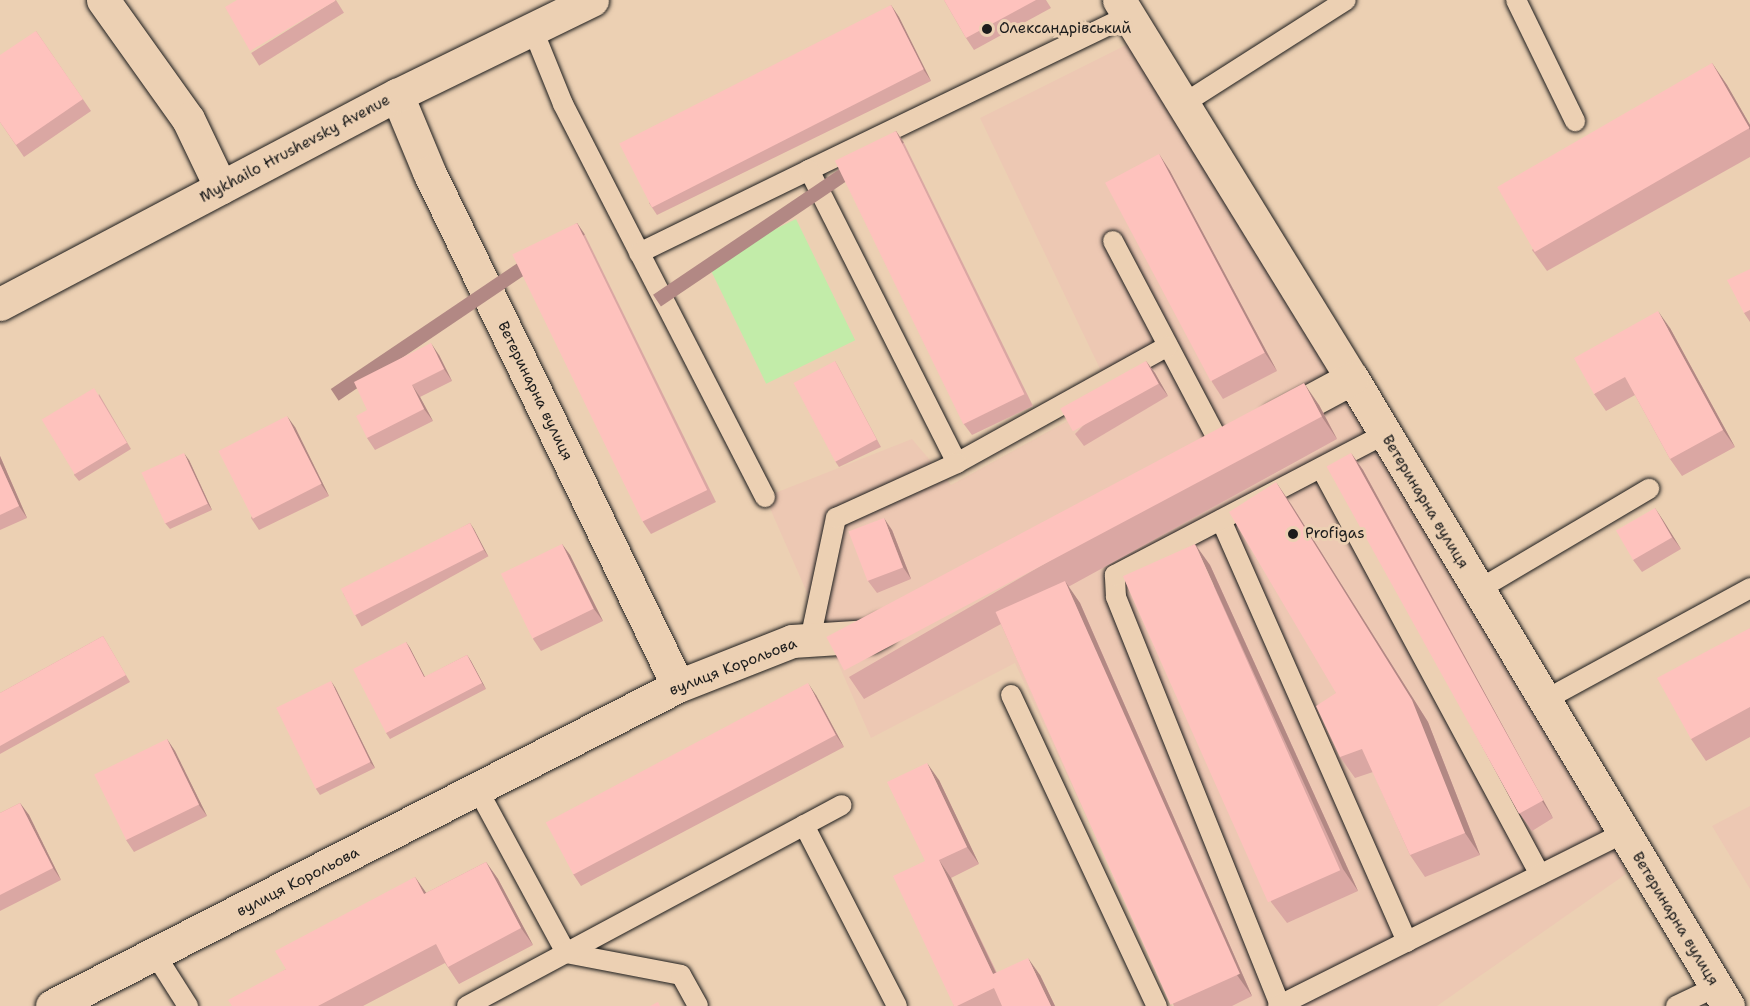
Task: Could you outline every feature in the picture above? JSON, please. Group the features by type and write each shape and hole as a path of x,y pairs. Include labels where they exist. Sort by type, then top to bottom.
{"street":[{"path":"103,0 188,119 221,188"},
{"name":"Mykhailo Hrushevsky Avenue","path":"0,304 397,95 592,0"},
{"name":"Ветеринарна вулиця","path":"1124,8 1352,378 1722,997"},
{"name":"Ветеринарна вулиця","path":"397,95 429,171 678,686"},
{"path":"1191,465 1352,378"},
{"name":"вулиця Корольова","path":"52,1006 678,686 792,641 870,636 911,614"}],"lane":[{"path":"1183,104 1346,0"},
{"path":"1516,0 1575,121"},
{"path":"639,253 809,170 1124,8"},
{"path":"533,30 563,104 765,497"},
{"path":"809,170 957,463"},
{"path":"1113,241 1222,448"},
{"path":"810,639 836,518 957,463 1168,346"},
{"path":"1385,434 1115,575 1116,597 1279,1006 1624,833"},
{"path":"1321,468 1540,875"},
{"path":"1478,590 1649,489"},
{"path":"1221,520 1407,942"},
{"path":"1545,700 1750,588"},
{"path":"1011,695 1157,1006"},
{"path":"477,790 566,953"},
{"path":"466,1006 842,805"},
{"path":"804,825 897,1006"},
{"path":"566,953 681,975 698,1006"},
{"path":"155,954 188,1006"},
{"path":"1676,1006 1722,997"}],"shaded area":[{"path":"1136,40 1612,832 1626,874 1437,1006 1174,1006 1015,663 871,738 765,497 912,439 951,485 1113,396 980,118"},
{"path":"1750,806 1750,889 1712,826"}],"green space":[{"path":"796,219 855,340 766,384 707,262"}],"building":[{"path":"237,0 335,1 250,51 225,7"},
{"path":"944,0 1036,0 966,38"},
{"path":"891,5 924,69 652,208 619,143"},
{"path":"36,31 83,99 16,145 0,122 0,55"},
{"path":"1712,63 1750,128 1535,252 1497,187"},
{"path":"896,131 1024,394 963,424 835,161"},
{"path":"1159,154 1265,353 1211,381 1105,183"},
{"path":"577,223 707,490 642,522 512,255"},
{"path":"1750,269 1750,310 1744,313 1727,280"},
{"path":"1658,311 1723,430 1670,459 1625,377 1594,394 1574,358"},
{"path":"431,343 444,369 412,385 424,409 367,438 356,416 367,410 354,382"},
{"path":"835,361 877,440 835,462 794,383"},
{"path":"1146,361 1159,384 1073,431 1060,409"},
{"path":"1304,383 1322,417 844,671 826,637"},
{"path":"94,388 127,443 75,474 42,419"},
{"path":"287,416 322,484 253,519 218,451"},
{"path":"184,453 208,504 165,524 141,473"},
{"path":"1351,453 1543,800 1519,814 1327,467"},
{"path":"0,464 19,506 0,515"},
{"path":"1276,482 1412,700 1465,833 1410,855 1362,749 1340,757 1316,706 1336,693 1229,512"},
{"path":"1655,508 1672,537 1633,560 1616,530"},
{"path":"884,518 903,567 868,581 849,532"},
{"path":"470,523 484,550 354,616 341,589"},
{"path":"562,544 594,609 532,639 501,574"},
{"path":"1195,544 1340,870 1268,902 1123,576"},
{"path":"1065,581 1240,974 1170,1005 996,612"},
{"path":"1750,628 1750,707 1691,739 1657,678"},
{"path":"103,636 126,675 0,746 0,693"},
{"path":"406,642 424,677 467,655 482,683 386,733 353,669"},
{"path":"331,681 370,762 316,789 276,708"},
{"path":"808,683 836,735 573,875 546,822"},
{"path":"167,739 199,805 126,840 94,775"},
{"path":"927,763 967,847 939,860 993,974 1028,958 1051,1006 1002,1006 994,988 954,1006 893,876 925,861 887,782"},
{"path":"20,803 53,868 0,895 0,813"},
{"path":"486,862 521,928 448,967 436,944 318,1006 232,1006 228,1000 286,969 275,951 415,877 424,894"}],"place":[{"name":"Олександрівський","path":"987,29"},
{"name":"Profigas","path":"1293,534"}]}
